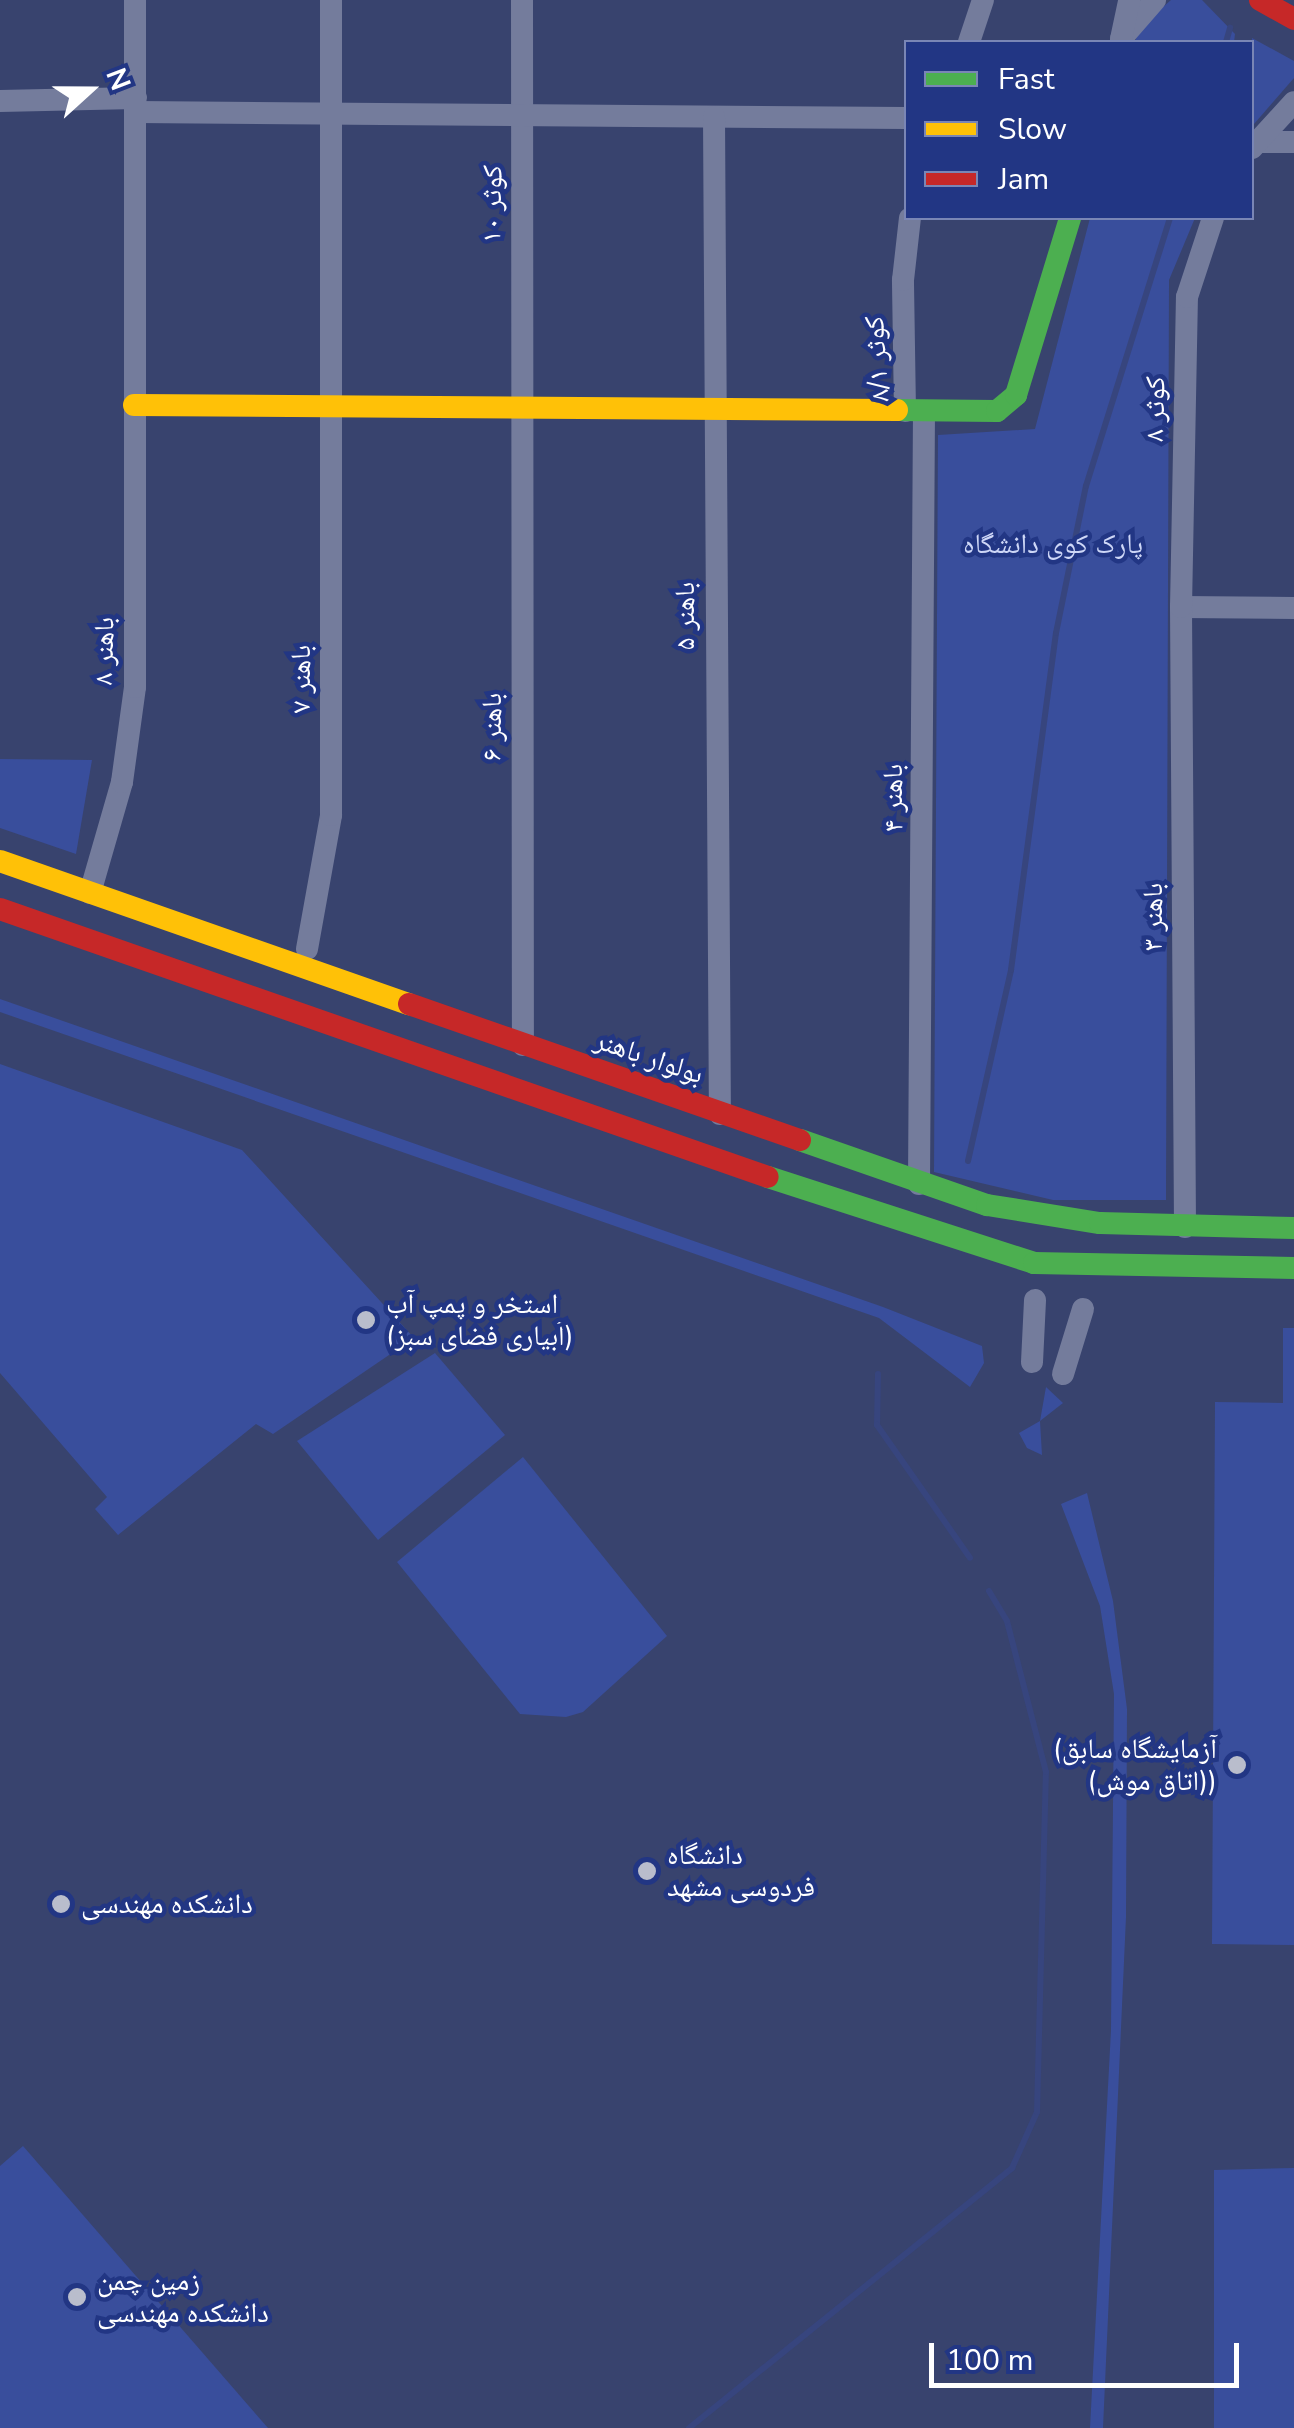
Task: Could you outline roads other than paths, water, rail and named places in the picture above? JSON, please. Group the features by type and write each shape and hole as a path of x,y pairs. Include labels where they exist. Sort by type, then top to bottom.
{"street":[{"name":"باهنر ۸","path":"90,893 122,782 136,687 134,0"},
{"name":"باهنر ۷","path":"307,949 331,814 331,0"},
{"name":"کوثر ۱۰","path":"520,409 522,0"},
{"path":"970,40 984,0"},
{"path":"1121,40 1129,0"},
{"path":"1122,40 1156,0"},
{"path":"1260,0 1294,19"},
{"path":"0,100 332,113 904,118"},
{"path":"1254,145 1294,102"},
{"name":"باهنر ۵","path":"714,117 720,1114"},
{"path":"1254,145 1294,142"},
{"name":"کوثر ۸/۱","path":"910,220 903,280 914,412 997,411 1016,395 1069,220"},
{"name":"کوثر ۸","path":"1181,606 1187,297 1212,220"},
{"path":"134,405 914,412"},
{"name":"باهنر ۶","path":"520,409 523,1045"},
{"name":"باهنر ۴","path":"914,412 919,1184"},
{"path":"1181,606 1294,608"},
{"name":"باهنر ۳","path":"1181,606 1184,1228"},
{"name":"بولوار باهنر","path":"0,861 919,1184 1042,1219 1184,1228 1294,1228"},
{"path":"0,909 905,1227 1034,1264 1294,1268"},
{"path":"418,1056 433,1014"},
{"path":"1032,1362 1035,1300"},
{"path":"1063,1374 1083,1309"}],"waterway":[{"path":"1227,40 1230,28"},
{"path":"968,1161 1011,970 1056,633 1086,486 1169,220"},
{"path":"878,1374 877,1425 970,1558"},
{"path":"689,2428 1012,2168 1037,2112 1046,1772 1007,1621 989,1591"}],"place":[{"name":"استخر و پمپ آب (آبیاری فضای سبز)","path":"366,1320"},
{"name":"(آزمایشگاه سابق (اتاق موش))","path":"1237,1765"},
{"name":"دانشگاه فردوسی مشهد","path":"647,1871"},
{"name":"دانشکده مهندسی","path":"61,1904"},
{"name":"زمین چمن دانشکده مهندسی","path":"77,2297"}],"park label":[{"name":"پارک کوی دانشگاه","path":"1053,544"}]}
